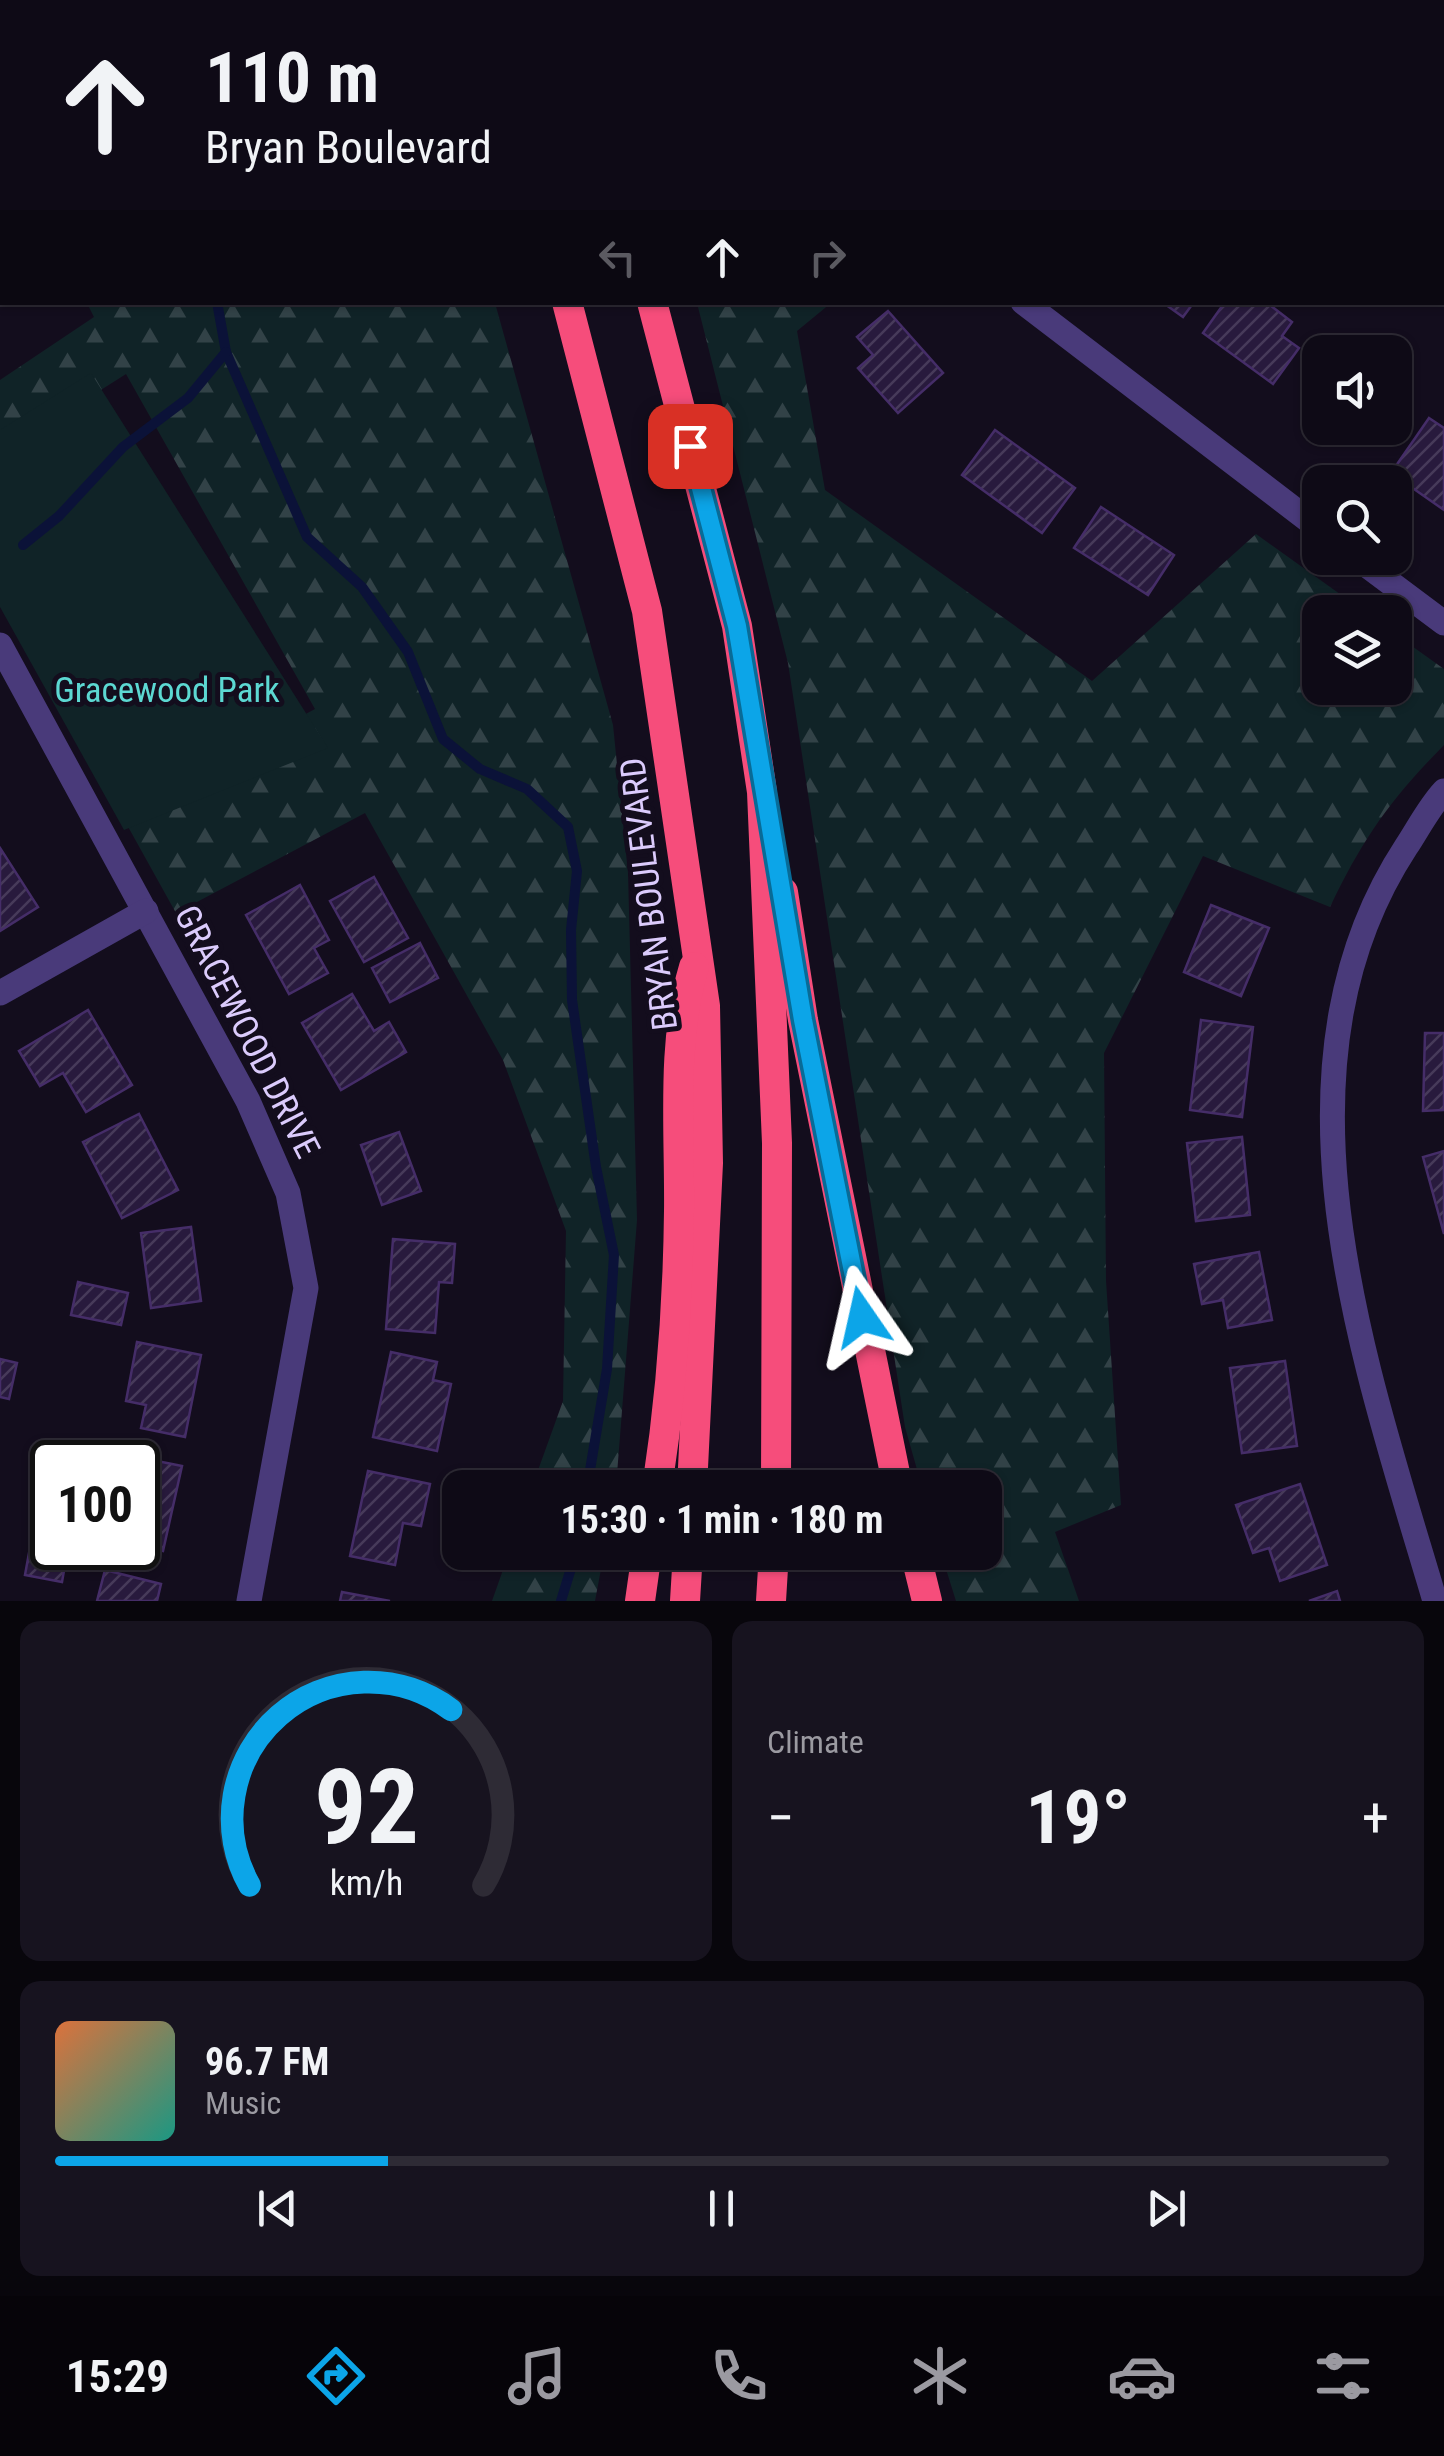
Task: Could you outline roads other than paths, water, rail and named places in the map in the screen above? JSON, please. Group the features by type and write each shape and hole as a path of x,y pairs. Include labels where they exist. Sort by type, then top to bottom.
{"highway":[{"name":"BRYAN BOULEVARD","path":"568,305 647,611 704,1006 708,1163 693,1470"},
{"path":"653,305 737,626 762,792 814,1078 894,1470"},
{"path":"762,792 777,1142 776,1470"},
{"path":"660,1470 668,1420 678,1241 681,1011 698,954"},
{"path":"640,1601 644,1570"},
{"path":"685,1601 687,1570"},
{"path":"771,1601 773,1570"},
{"path":"919,1570 927,1601"}],"street":[{"path":"1027,305 1302,516"},
{"path":"1380,575 1444,623"},
{"name":"GRACEWOOD DRIVE","path":"0,645 248,1101 288,1193 306,1288 249,1601"},
{"path":"1435,1601 1364,1352 1343,1233 1332,1116 1334,1048 1350,960 1388,875 1444,791"},
{"path":"0,993 146,911"}],"waterway":[{"path":"218,305 226,352 307,537 362,587 408,652 443,739 480,769 527,789 568,827 577,871 571,930 572,1000 596,1167 614,1255 607,1369 590,1470"},
{"path":"23,545 59,516 123,447 188,398 226,352"},
{"path":"561,1601 570,1570"}],"park label":[{"name":"Gracewood Park","path":"167,690"}]}
